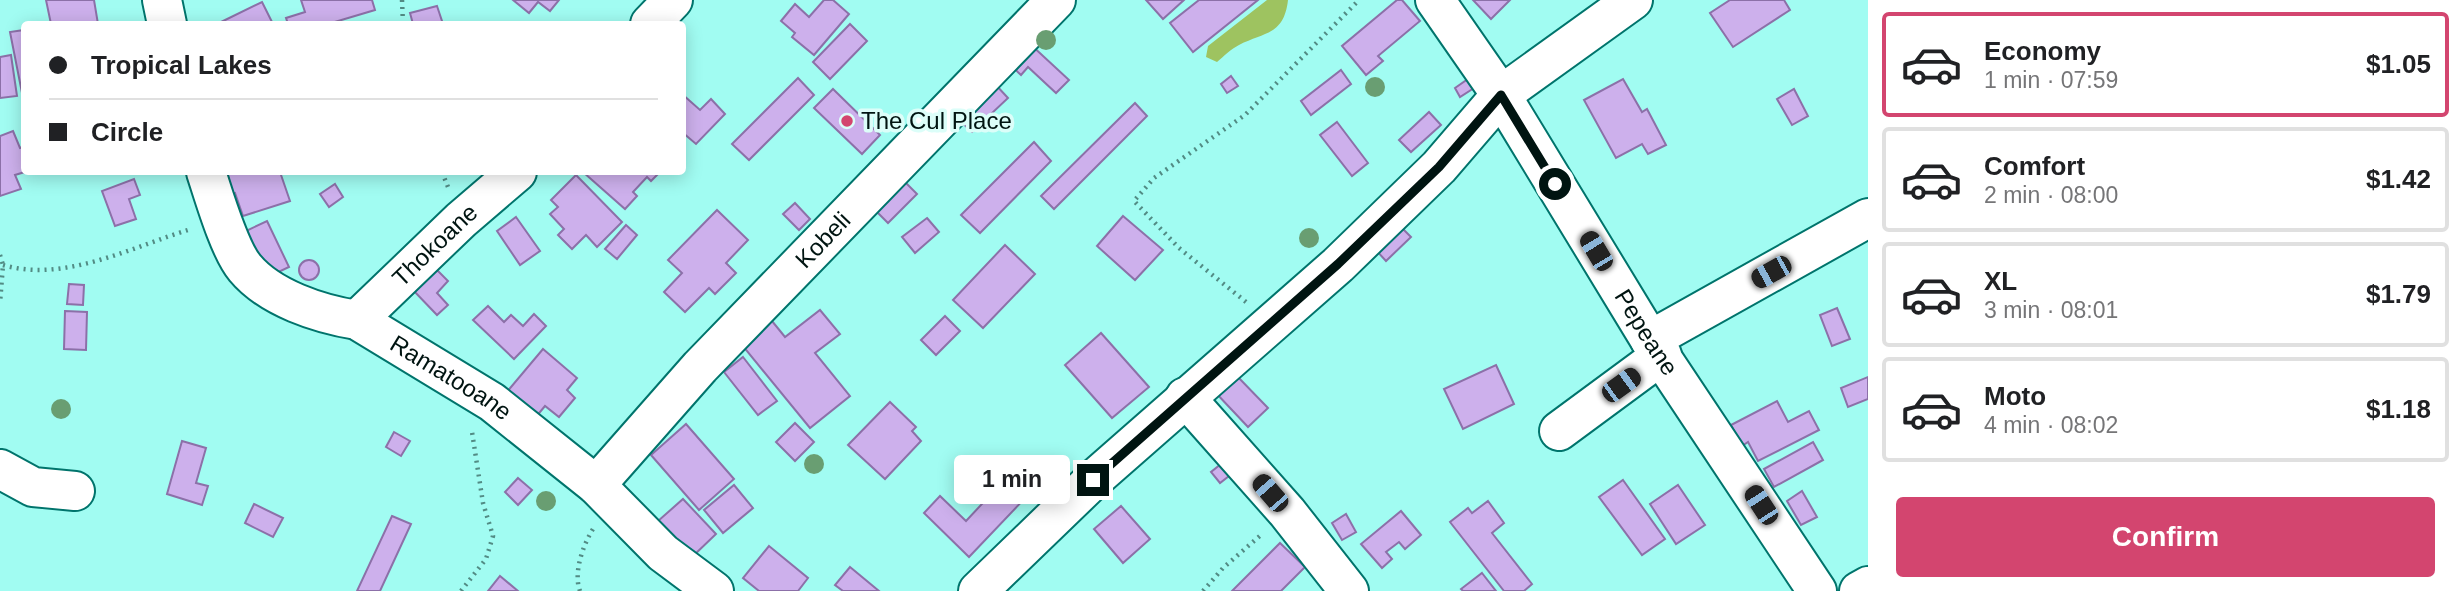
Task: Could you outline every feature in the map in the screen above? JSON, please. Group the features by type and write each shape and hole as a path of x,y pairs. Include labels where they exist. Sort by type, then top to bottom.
{"street":[{"path":"162,0 166,21"},
{"path":"653,21 673,0"},
{"name":"Kobeli","path":"604,493 700,367 1056,0"},
{"name":"Pepeane","path":"1436,0 1501,95 1656,347 1817,591"},
{"path":"978,591 1093,480 1338,264 1439,167 1501,95 1633,0"},
{"name":"Ramatooane","path":"207,175 222,219 243,266 267,289 340,317 357,320 492,402 604,493 663,553 714,591"},
{"name":"Thokoane","path":"357,320 461,220 514,175"},
{"path":"1559,431 1656,347 1868,218"},
{"path":"1185,397 1287,512 1349,591"},
{"path":"0,469 33,487 75,491"},
{"path":"1859,591 1868,586"}],"path":[{"path":"402,0 403,21"},
{"path":"1272,323 1179,248 1134,201 1154,178 1245,115 1351,5 1359,0"},
{"path":"3,265 21,270 62,270 222,219"},
{"path":"0,255 3,265 0,303"},
{"path":"461,591 486,559 494,536 483,503 472,429 492,402"},
{"path":"580,591 576,583 584,543 604,493"},
{"path":"1203,591 1223,568 1287,512"}],"green space":[{"path":"1267,0 1288,0 1278,26 1236,47 1217,62 1206,57 1208,46"}],"building":[{"path":"46,0 94,0 98,21 50,21"},
{"path":"301,0 372,0 375,10 338,21 287,21 286,18 305,12"},
{"path":"513,0 559,0 550,11 538,2 529,13"},
{"path":"824,0 833,0 849,14 814,55 792,37 795,33 781,21 795,4 809,17"},
{"path":"1146,0 1184,0 1163,19"},
{"path":"1199,0 1258,0 1193,52 1170,23"},
{"path":"1397,0 1402,0 1420,21 1378,56 1383,61 1366,75 1342,46"},
{"path":"1473,0 1510,0 1491,19"},
{"path":"1730,0 1784,0 1790,10 1733,47 1710,13"},
{"path":"262,2 272,21 223,21"},
{"path":"437,6 442,21 412,21 410,13"},
{"path":"850,24 867,41 830,79 813,62"},
{"path":"21,30 21,88 10,32"},
{"path":"1029,43 1069,80 1056,93 1028,67 1021,75 1009,64"},
{"path":"11,55 17,96 0,98 0,57"},
{"path":"1341,70 1351,84 1311,115 1301,101"},
{"path":"1231,76 1238,86 1227,93 1221,84"},
{"path":"798,78 814,95 749,160 732,144"},
{"path":"1468,79 1474,88 1460,97 1455,88"},
{"path":"1623,79 1642,112 1647,109 1666,145 1648,154 1642,144 1616,158 1584,100"},
{"path":"995,84 1008,98 972,132 958,119"},
{"name":"The Cul Place","path":"833,89 880,135 862,154 814,108"},
{"path":"1794,89 1808,116 1792,125 1777,99"},
{"path":"686,98 700,110 711,99 725,114 696,144 686,135"},
{"path":"1135,103 1147,116 1054,209 1041,196"},
{"path":"1429,112 1441,125 1411,152 1399,140"},
{"path":"1337,122 1368,163 1352,176 1320,135"},
{"path":"13,131 21,148 21,173 15,175 21,189 0,196 0,136"},
{"path":"1034,142 1051,161 980,233 961,215"},
{"path":"222,175 281,175 290,201 243,216 235,193 229,195"},
{"path":"576,175 622,222 597,247 586,235 572,249 558,235 564,229 550,214 558,207 551,200"},
{"path":"586,175 657,175 651,181 647,177 633,192 637,196 625,209"},
{"path":"900,177 917,194 888,223 871,206"},
{"path":"134,179 140,195 129,199 136,219 115,226 102,191"},
{"path":"335,184 343,197 329,207 320,194"},
{"path":"795,203 810,219 799,230 783,214"},
{"path":"717,210 748,240 726,263 736,273 715,294 709,288 685,312 664,292 682,273 668,260"},
{"path":"1123,216 1163,250 1135,280 1097,246"},
{"path":"516,217 540,251 520,265 497,231"},
{"path":"927,218 939,232 915,253 902,237"},
{"path":"267,221 289,267 268,277 246,231"},
{"path":"626,225 637,235 617,259 605,249"},
{"path":"1399,225 1411,237 1386,261 1375,249"},
{"path":"1005,245 1035,274 983,328 953,300"},
{"path":"305,260 313,260 319,270 313,280 305,280 299,274 299,266"},
{"path":"434,267 448,281 437,293 448,305 437,315 412,289"},
{"path":"69,284 84,285 83,305 67,304"},
{"path":"488,306 504,322 511,315 523,326 534,314 546,326 514,359 473,320"},
{"path":"1837,308 1850,339 1832,346 1820,315"},
{"path":"820,310 840,334 815,353 850,396 810,428 742,345 772,321 785,337"},
{"path":"65,311 87,312 86,350 64,349"},
{"path":"945,316 960,331 936,355 921,340"},
{"path":"1101,333 1149,387 1112,418 1065,365"},
{"path":"543,349 577,378 567,390 575,398 559,417 545,406 535,418 506,393"},
{"path":"743,357 777,401 758,415 724,372"},
{"path":"1496,365 1514,404 1463,429 1444,389"},
{"path":"1235,374 1268,408 1248,427 1215,392"},
{"path":"1868,377 1868,399 1848,407 1841,388"},
{"path":"1777,401 1788,422 1809,411 1819,430 1758,461 1748,442 1742,446 1731,425"},
{"path":"890,402 916,427 912,431 921,441 885,479 848,445"},
{"path":"795,423 814,442 795,461 776,442"},
{"path":"686,424 734,479 699,510 651,455"},
{"path":"394,432 410,441 401,456 386,447"},
{"path":"182,441 206,448 196,483 208,486 202,505 167,494"},
{"path":"1813,442 1823,460 1774,487 1764,469"},
{"path":"1221,464 1229,476 1220,483 1211,472"},
{"path":"1009,475 1029,494 969,557 924,513 940,496 966,521"},
{"path":"518,478 532,490 518,505 505,492"},
{"path":"1623,480 1665,539 1642,555 1599,497"},
{"path":"734,485 753,508 723,533 704,510"},
{"path":"1678,485 1705,525 1676,544 1650,504"},
{"path":"1802,491 1817,517 1801,525 1787,501"},
{"path":"683,499 716,534 692,557 658,521"},
{"path":"1488,501 1504,523 1492,533 1532,584 1524,591 1504,591 1450,522 1468,508 1472,513"},
{"path":"254,504 283,518 273,537 245,523"},
{"path":"1121,506 1150,539 1123,563 1094,529"},
{"path":"1401,511 1421,535 1405,549 1399,542 1386,552 1392,559 1382,568 1361,544"},
{"path":"1346,514 1356,532 1342,540 1332,523"},
{"path":"392,516 411,524 380,591 357,591"},
{"path":"1280,543 1305,567 1281,591 1232,591"},
{"path":"769,546 808,578 798,591 759,591 743,578"},
{"path":"850,567 879,591 843,591 835,585"},
{"path":"1482,573 1496,591 1461,589"},
{"path":"500,576 518,591 488,591"}],"place":[{"name":"The Cul Place","path":"847,121"}],"route":[{"path":"1093,480 1338,264 1439,167 1501,95 1555,184"}]}
